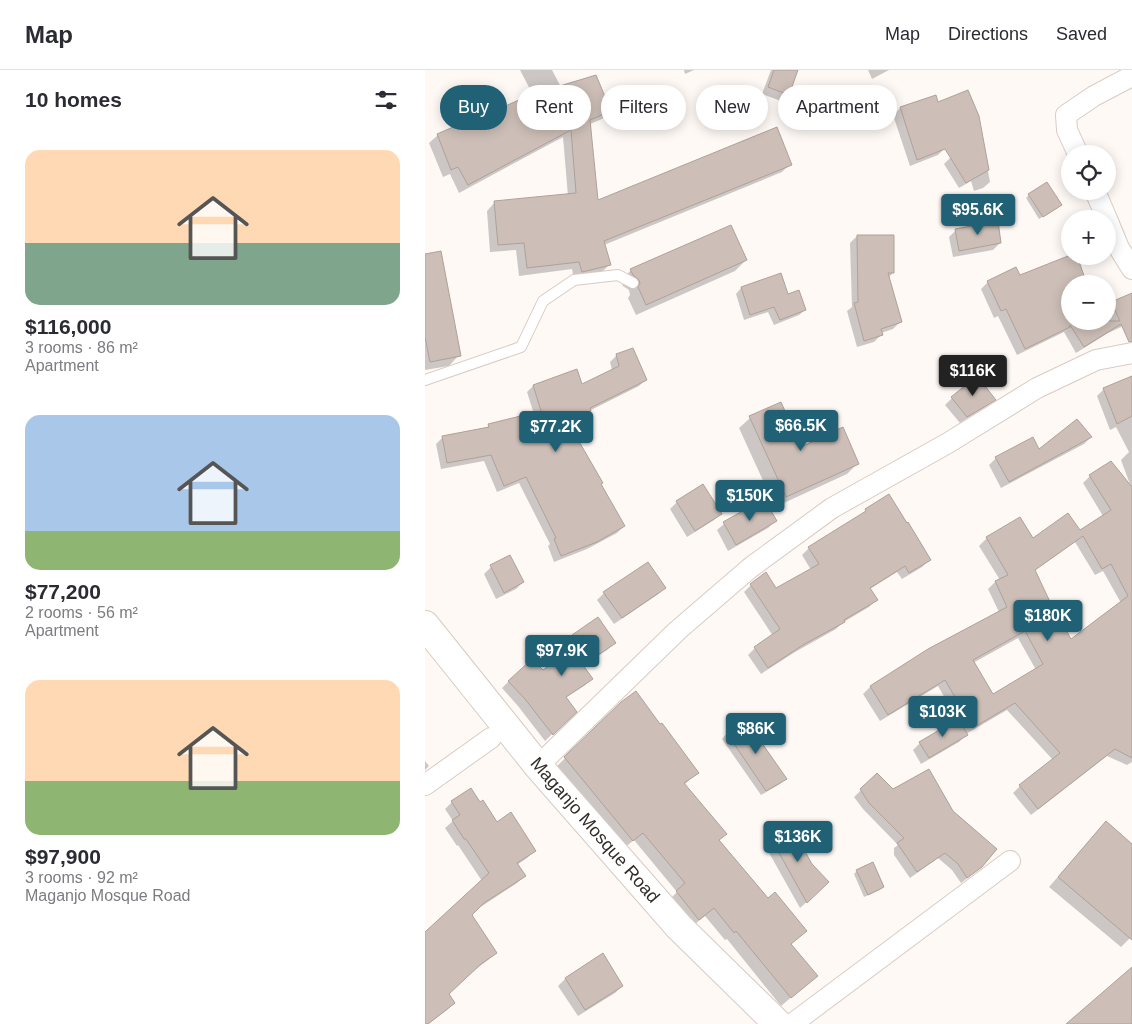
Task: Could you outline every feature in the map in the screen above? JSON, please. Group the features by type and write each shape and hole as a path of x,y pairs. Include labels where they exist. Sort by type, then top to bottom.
{"street":[{"path":"1074,145 1067,130 1066,115 1094,96 1132,76"},
{"path":"1116,241 1132,269"},
{"path":"538,766 677,630 750,568 833,508 948,443 1037,388 1096,360 1132,353"},
{"name":"Maganjo Mosque Road","path":"425,625 538,766 679,927 778,1024"},
{"path":"425,786 491,738"},
{"path":"792,1024 1010,862"}],"lane":[{"path":"425,380 521,347 543,301 574,280 618,275 633,283"}],"building":[{"path":"774,70 798,70 793,85 778,85 778,91 768,87"},
{"path":"596,75 601,87 601,115 591,120 591,85 563,85"},
{"path":"968,90 979,116 989,170 966,183 945,149 917,160 900,107 936,95 938,102"},
{"path":"517,101 517,130 571,130 468,185 458,167 451,170 437,134 446,130 507,130 507,105"},
{"path":"777,127 792,165 604,241 611,265 582,272 579,262 527,268 524,243 498,245 494,201 576,193 571,130 591,130 598,200"},
{"path":"1047,182 1062,205 1043,217 1028,194"},
{"path":"998,221 1001,243 959,251 955,229"},
{"path":"731,225 747,260 646,305 638,287 639,280 630,269"},
{"path":"857,235 894,235 894,273 888,273 902,322 881,329 883,335 864,341 854,303 858,302"},
{"path":"441,251 461,356 430,362 425,337 425,254"},
{"path":"1061,259 1061,265 1080,265 1084,275 1061,275 1061,330 1064,330 1025,349 1006,309 1001,311 987,281 1016,267 1020,275"},
{"path":"781,273 788,294 799,290 806,310 780,320 774,307 750,315 741,287"},
{"path":"1132,293 1132,341 1129,342 1121,324 1116,327 1116,321 1120,321 1116,313 1116,300"},
{"path":"1073,330 1111,330 1084,347"},
{"path":"633,348 647,380 590,408 591,411 566,419 625,526 597,542 561,556 554,539 556,538 526,477 504,486 491,455 447,463 442,436 489,427 488,424 541,411 533,385 577,369 582,384 619,366 616,354"},
{"path":"977,376 996,400 967,417 951,397"},
{"path":"1132,376 1132,416 1117,424 1103,388"},
{"path":"781,402 801,447 843,427 859,464 786,497 749,416"},
{"path":"1077,419 1092,437 1009,482 995,457 1033,437 1039,449"},
{"path":"1111,461 1132,487 1132,758 1115,749 1038,809 1019,785 1060,753 1015,703 973,728 945,680 888,715 870,686 928,649 1007,607 995,581 1008,575 986,537 1020,517 1033,538 1068,513 1080,530 1111,510 1089,475","holes":["1083,536 1102,569 1111,564 1128,596 1071,639 1052,606 1035,570","1025,631 1043,664 993,694 973,660"]},
{"path":"703,484 722,514 695,531 676,501"},
{"path":"889,494 931,560 909,573 905,566 870,588 878,600 768,668 754,647 780,629 750,584 766,572 776,588 819,564 808,547 866,511 865,509"},
{"path":"764,499 777,521 736,545 723,522"},
{"path":"510,555 524,582 504,593 490,565"},
{"path":"648,562 666,588 622,618 603,592"},
{"path":"598,617 616,643 583,665 593,679 566,697 577,712 553,735 525,699 508,681 532,659 543,670 579,645 572,635"},
{"path":"636,691 699,773 684,783 727,834 719,840 768,898 775,892 807,931 791,944 818,976 791,998 736,931 734,933 714,908 699,920 676,891 685,883 643,833 633,841 564,757 621,702"},
{"path":"745,719 787,779 766,791 726,732"},
{"path":"958,719 968,735 929,758 919,742"},
{"path":"929,769 953,811 997,849 982,867 967,878 958,864 945,853 917,872 897,843 904,838 869,803 860,789 877,773 893,789"},
{"path":"471,788 480,802 483,800 497,822 511,812 536,851 517,863 526,876 484,903 472,915 497,953 481,964 449,994 455,1003 428,1024 425,1024 425,932 489,873 452,820 460,815 451,801"},
{"path":"1106,821 1132,844 1132,940 1058,877"},
{"path":"789,823 812,864 829,882 807,903 769,835"},
{"path":"873,862 884,887 868,895 856,870"},
{"path":"603,953 623,986 585,1010 565,978"},
{"path":"1132,967 1132,1024 1066,1024"}]}
